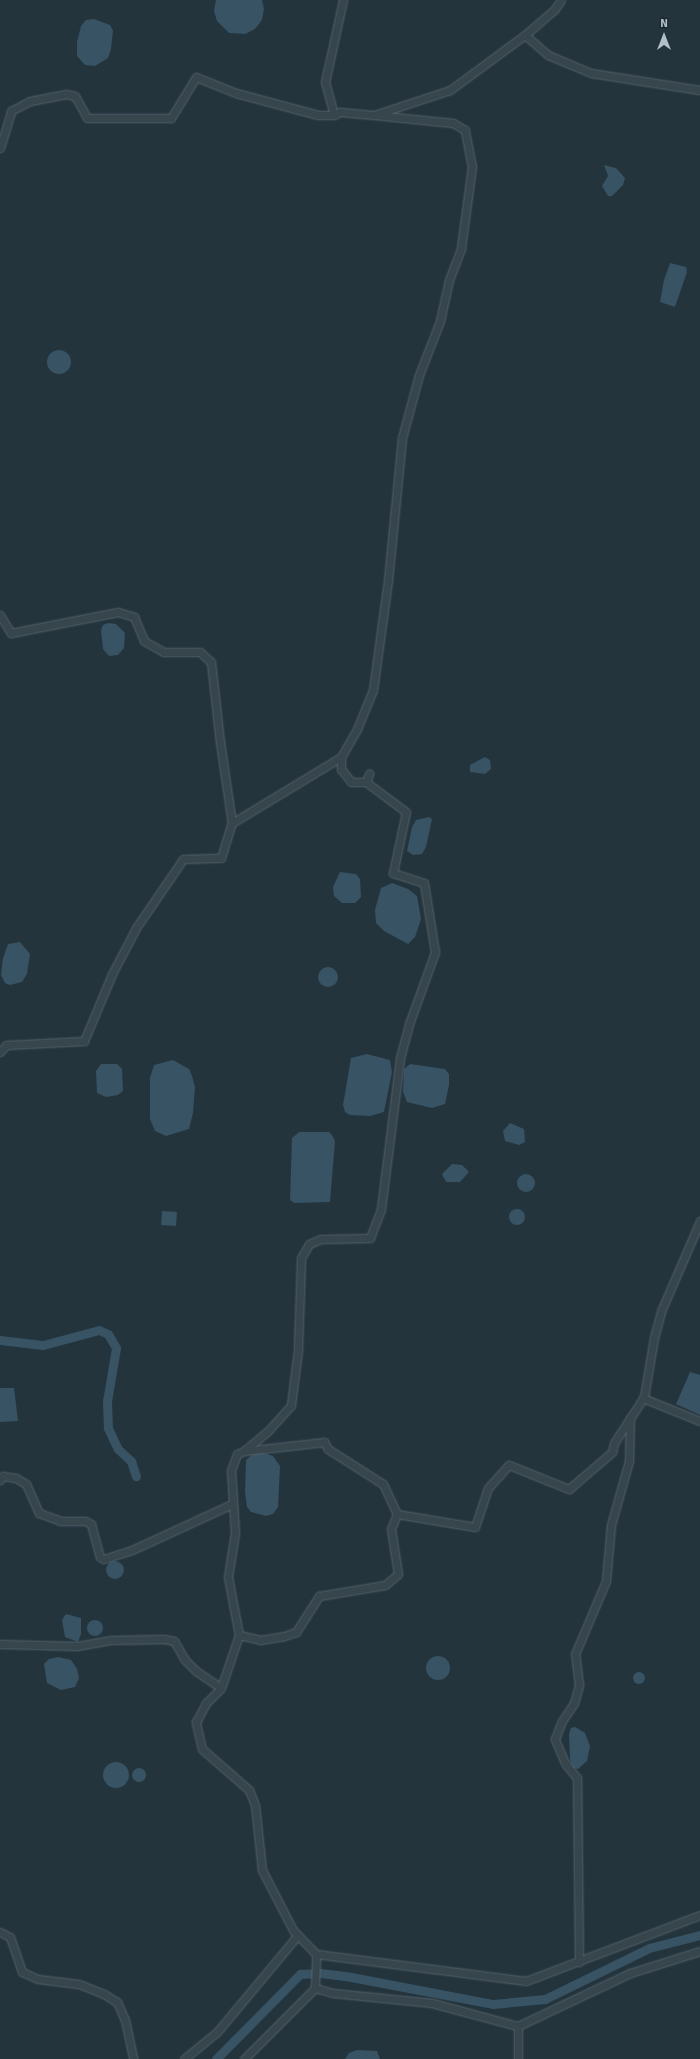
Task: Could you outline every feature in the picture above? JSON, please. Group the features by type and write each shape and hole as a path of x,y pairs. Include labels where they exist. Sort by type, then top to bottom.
{"street":[{"path":"334,115 325,82 343,0"},
{"path":"374,115 450,90 525,36 554,10 560,0"},
{"path":"525,36 548,55 591,73 700,90"},
{"path":"0,148 11,111 30,101 66,94 75,96 87,118 171,118 196,77 268,102 318,115 334,115 340,112 438,119 453,123 464,130 472,167 461,248 448,280 440,321 419,375 402,438 388,581 373,690 357,729 341,757 232,823"},
{"path":"0,615 11,633 118,612 134,617 144,641 164,652 200,652 211,662 220,742 232,823 221,858 184,859 136,928 116,967 84,1041 6,1045 0,1052"},
{"path":"341,757 341,769 351,782 366,782 406,812 393,873 424,883 435,952 409,1024 400,1058 381,1209 370,1238 321,1239 309,1244 301,1258 298,1350 290,1405 267,1432 244,1451 237,1454 230,1470 235,1533 228,1577 239,1635 221,1688 206,1703 196,1722 200,1745 212,1760 249,1790 255,1805 262,1870 297,1936 316,1957 526,1981 579,1962 644,1934 700,1915"},
{"path":"366,782 369,774"},
{"path":"397,1514 475,1527 488,1488 509,1465 569,1489 612,1452 614,1443 643,1398 662,1309 700,1221"},
{"path":"643,1398 700,1421"},
{"path":"579,1962 577,1778 565,1763 555,1740 562,1721 574,1703 579,1685 575,1654 606,1581 610,1525 629,1461 630,1416"},
{"path":"239,1635 260,1640 284,1636 296,1632 318,1596 385,1585 398,1574 391,1529 397,1514 383,1484 328,1449 324,1442 244,1451"},
{"path":"0,1480 3,1476 16,1478 26,1484 40,1513 61,1521 85,1521 91,1524 100,1557 104,1559 132,1550 232,1504"},
{"path":"0,1644 77,1646 112,1640 169,1640 174,1641 185,1660 196,1671 221,1688"},
{"path":"0,1932 10,1937 22,1972 38,1979 79,1984 104,1994 117,2002 125,2020 134,2059"},
{"path":"184,2059 217,2032 297,1936"},
{"path":"315,1988 333,1993 432,2003 518,2026 630,1973 700,1951"},
{"path":"244,2059 315,1988 316,1957"},
{"path":"518,2026 518,2059"}],"water":[{"path":"216,0 262,0 264,9 262,20 255,29 245,34 229,33 217,21 214,11"},
{"path":"94,19 110,25 113,31 111,49 108,58 95,66 85,65 77,56 77,42 81,26 86,20"},
{"path":"604,165 616,168 625,178 623,185 612,196 608,196 602,186 608,176"},
{"path":"670,263 686,267 687,272 675,307 660,302 664,280"},
{"path":"59,350 68,353 71,362 68,371 59,374 50,371 47,362 50,353"},
{"path":"108,623 116,624 125,633 124,648 118,655 109,656 103,649 101,630 103,625"},
{"path":"485,757 490,760 491,769 485,774 470,772 470,765"},
{"path":"429,817 432,819 426,847 422,854 413,855 407,851 412,827 416,820"},
{"path":"340,872 356,874 360,879 361,897 355,903 342,903 334,896 333,887"},
{"path":"392,883 408,889 417,896 421,919 415,937 408,944 384,931 376,923 375,910 381,888"},
{"path":"20,942 30,954 27,974 22,982 10,985 5,983 1,975 3,958 8,944"},
{"path":"324,967 332,967 338,973 338,981 332,987 324,987 318,981 318,973"},
{"path":"367,1054 390,1060 392,1072 384,1112 370,1116 350,1115 345,1112 343,1105 351,1058"},
{"path":"173,1060 189,1069 192,1076 195,1087 193,1113 189,1129 166,1136 155,1131 150,1119 150,1078 154,1065"},
{"path":"101,1064 117,1064 122,1069 123,1091 118,1095 106,1097 97,1093 96,1071"},
{"path":"410,1064 445,1069 449,1074 449,1085 445,1104 432,1108 407,1102 403,1092 404,1069"},
{"path":"510,1123 524,1129 525,1142 519,1145 505,1141 503,1131"},
{"path":"299,1132 329,1132 335,1141 330,1202 294,1203 290,1200 292,1138"},
{"path":"452,1164 462,1165 469,1172 460,1182 446,1182 442,1174"},
{"path":"526,1174 532,1177 535,1183 532,1189 526,1192 520,1189 517,1183 520,1177"},
{"path":"517,1209 523,1211 525,1217 523,1223 517,1225 511,1223 509,1217 511,1211"},
{"path":"162,1211 177,1212 176,1226 161,1225"},
{"path":"690,1372 700,1375 700,1415 676,1404"},
{"path":"0,1388 14,1388 18,1421 0,1422"},
{"path":"260,1452 273,1456 280,1466 278,1507 273,1514 266,1516 251,1512 247,1507 245,1492 246,1460 253,1454"},
{"path":"111,1561 119,1561 124,1566 122,1577 119,1579 111,1579 106,1574 106,1566"},
{"path":"66,1614 81,1618 81,1634 78,1642 65,1637 62,1620"},
{"path":"92,1620 98,1620 103,1625 101,1634 98,1636 92,1636 87,1631 87,1625"},
{"path":"433,1656 443,1656 450,1663 450,1673 443,1680 433,1680 426,1673 426,1663"},
{"path":"58,1657 71,1660 77,1669 79,1678 75,1687 61,1690 47,1683 44,1664 49,1659"},
{"path":"639,1672 643,1674 645,1678 643,1682 639,1684 635,1682 633,1678 635,1674"},
{"path":"575,1727 585,1733 590,1746 587,1761 578,1769 573,1768 570,1760 569,1734 571,1728"},
{"path":"116,1762 125,1766 129,1775 125,1784 116,1788 107,1784 103,1775 107,1766"},
{"path":"139,1768 144,1770 146,1775 144,1780 139,1782 134,1780 132,1775 134,1770"},
{"path":"357,2050 377,2051 380,2059 345,2059 349,2053"}],"waterway":[{"path":"0,1340 43,1345 99,1330 108,1334 116,1348 107,1401 108,1428 118,1449 131,1461 136,1476"},
{"path":"216,2059 300,1974 320,1973 351,1977 493,2004 545,1999 649,1948 700,1935"}]}
